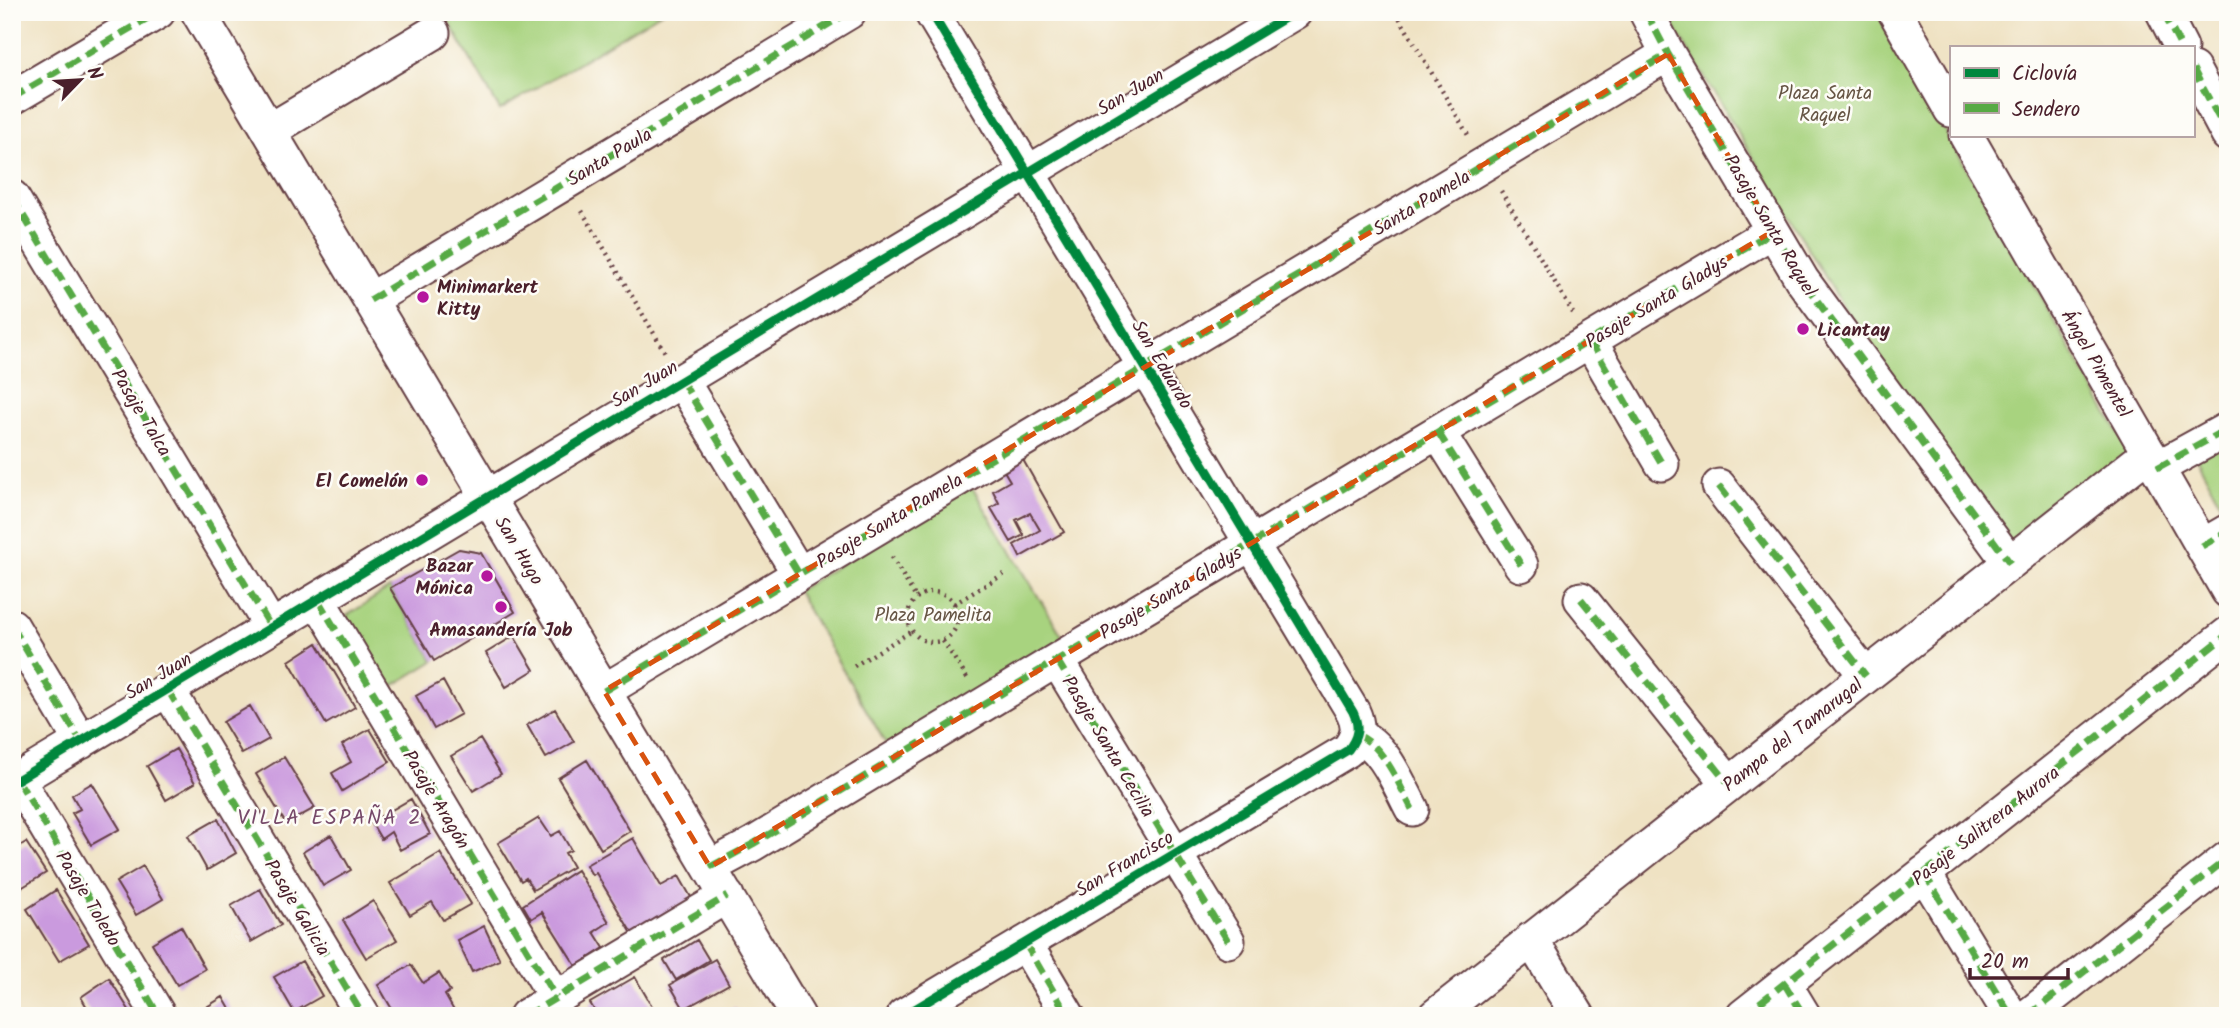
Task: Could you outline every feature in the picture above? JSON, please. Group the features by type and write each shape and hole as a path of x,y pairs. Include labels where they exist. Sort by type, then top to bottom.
{"street":[{"path":"12,99 158,12"},
{"name":"San Hugo","path":"198,12 799,1016"},
{"name":"Santa Paula","path":"370,300 849,12"},
{"name":"San Eduardo","path":"931,12 1353,712 1358,728 1357,735"},
{"name":"San Juan","path":"15,782 1295,12"},
{"name":"Pasaje Santa Raquel","path":"1646,12 1668,54 1816,299 2010,563"},
{"path":"1895,12 1950,108"},
{"path":"2163,12 2180,46"},
{"path":"269,131 433,33"},
{"name":"Santa Pamela","path":"1174,350 1668,54"},
{"path":"2194,71 2228,135"},
{"name":"Ángel Pimentel","path":"1967,136 2153,461 2215,539 2228,591"},
{"name":"Pasaje Talca","path":"12,197 271,628"},
{"name":"Pasaje Santa Gladys","path":"710,867 753,844 1773,231"},
{"path":"1590,341 1662,464"},
{"name":"Pasaje Santa Pamela","path":"604,691 1174,350"},
{"path":"682,380 799,574"},
{"name":"Pampa del Tamarugal","path":"1435,1016 2010,563 2153,461 2228,429"},
{"path":"1438,432 1521,565"},
{"path":"1719,486 1866,676"},
{"path":"1581,599 1729,784"},
{"name":"Pasaje Aragón","path":"318,600 556,998"},
{"path":"12,626 81,742"},
{"name":"Pasaje Salitrera Aurora","path":"1743,1016 2228,634"},
{"name":"Pasaje Santa Cecilia","path":"1057,660 1228,941"},
{"name":"Pasaje Galicia","path":"167,690 363,1016"},
{"path":"1357,735 1377,747 1412,809"},
{"name":"San Francisco","path":"903,1016 1348,750 1357,735"},
{"name":"Pasaje Toledo","path":"15,782 159,1016"},
{"path":"2028,1016 2228,858"},
{"path":"1924,873 2011,1016"},
{"path":"526,1016 727,896"},
{"path":"1531,939 1577,1016"},
{"path":"1025,943 1068,1016"},
{"path":"1784,983 1804,1016"}],"path":[{"path":"565,183 682,380"},
{"path":"875,529 916,598"},
{"path":"954,604 1004,574"},
{"path":"939,592 947,596 954,604 958,617 953,633 943,640 930,642 922,640 912,631 908,612 916,598 923,593 939,592"},
{"path":"854,666 912,631"},
{"path":"943,640 982,704"}],"highlighted area":[{"path":"1668,54 1773,231 710,867 604,691"}],"green space":[{"path":"443,12 662,12 500,110"},
{"name":"Plaza Santa Raquel","path":"1665,12 1877,12 2132,456 2012,544 1849,316"},
{"path":"2228,438 2228,514 2227,515 2195,455"},
{"name":"Plaza Pamelita","path":"970,484 1064,639 889,749 797,591"},
{"path":"390,588 434,661 386,690 343,618"}],"building":[{"path":"1022,458 1064,532 1020,557 1014,545 1040,530 1030,513 1016,520 1024,535 1011,542 991,508 999,503 993,491 1010,481 1003,469"},
{"path":"459,549 481,553 515,612 434,661 390,588"},
{"path":"514,636 534,670 506,687 486,653"},
{"path":"317,643 355,707 326,724 289,661"},
{"path":"443,681 461,714 434,729 416,696"},
{"path":"250,706 269,739 242,754 223,722"},
{"path":"555,709 574,742 546,758 527,725"},
{"path":"370,729 390,762 342,791 332,773 351,762 342,745"},
{"path":"480,739 501,774 473,791 451,756"},
{"path":"176,749 195,783 166,800 147,766"},
{"path":"284,757 315,808 286,824 256,774"},
{"path":"587,760 630,831 601,849 558,778"},
{"path":"92,783 120,829 91,845 72,813 80,809 72,795"},
{"path":"411,799 430,834 400,850 391,832 381,839 371,822"},
{"path":"539,818 551,836 560,831 571,850 565,853 573,867 533,890 526,878 521,881 498,843"},
{"path":"218,819 236,853 207,870 188,836"},
{"path":"331,835 351,870 323,886 303,852"},
{"path":"12,838 18,847 26,842 46,873 16,891 12,886"},
{"path":"633,838 661,886 679,876 692,899 633,935 596,873 592,875 586,865"},
{"path":"440,853 471,904 443,920 432,902 410,915 390,883"},
{"path":"143,866 163,899 136,915 116,882"},
{"path":"577,870 609,922 594,932 604,948 576,966 542,912 531,919 523,905"},
{"path":"260,889 281,925 251,942 231,906"},
{"path":"56,890 89,944 59,961 27,909"},
{"path":"373,901 397,940 366,958 343,920"},
{"path":"181,926 205,969 177,985 152,943"},
{"path":"484,926 500,960 472,972 457,940"},
{"path":"697,940 709,960 676,980 664,960"},
{"path":"715,959 729,984 684,1009 670,985"},
{"path":"302,961 322,996 294,1012 274,977"},
{"path":"411,965 423,983 439,973 450,991 445,995 457,1016 396,1016 378,985"},
{"path":"635,977 653,1008 641,1016 598,1016 590,1003"},
{"path":"109,978 131,1013 128,1016 92,1016 81,997"},
{"path":"223,997 234,1016 192,1016"},
{"path":"735,1007 741,1016 720,1016"}],"marked path":[{"path":"12,98 158,12"},
{"path":"370,300 849,12"},
{"path":"1646,12 1668,54 1802,280 2010,563"},
{"path":"2163,12 2180,46"},
{"path":"604,691 1668,54"},
{"path":"2194,71 2228,135"},
{"path":"12,197 271,627"},
{"path":"710,867 753,844 1773,231"},
{"path":"1590,341 1662,464"},
{"path":"682,381 799,574"},
{"path":"2157,468 2228,429"},
{"path":"1438,432 1521,565"},
{"path":"1719,486 1866,676"},
{"path":"2202,546 2228,531"},
{"path":"1581,599 1729,784"},
{"path":"318,600 556,998"},
{"path":"12,626 81,742"},
{"path":"1743,1016 2228,634"},
{"path":"1057,660 1228,941"},
{"path":"168,690 363,1016"},
{"path":"1357,735 1367,740 1383,756 1412,809"},
{"path":"18,780 159,1016"},
{"path":"2028,1016 2228,858"},
{"path":"1924,873 2011,1016"},
{"path":"526,1016 727,896"},
{"path":"1025,943 1068,1016"},
{"path":"1784,983 1804,1016"}],"cycle path":[{"path":"903,1016 1348,750 1356,736 1357,727 1353,712 931,12"},
{"path":"12,783 1295,12"}],"place":[{"name":"Minimarkert Kitty","path":"423,297"},
{"name":"Licantay","path":"1803,329"},
{"name":"El Comelón","path":"422,480"},
{"name":"Bazar Mónica","path":"487,576"},
{"name":"Amasandería Job","path":"501,607"}],"district":[{"name":"VILLA ESPAÑA 2","path":"330,817"}]}
